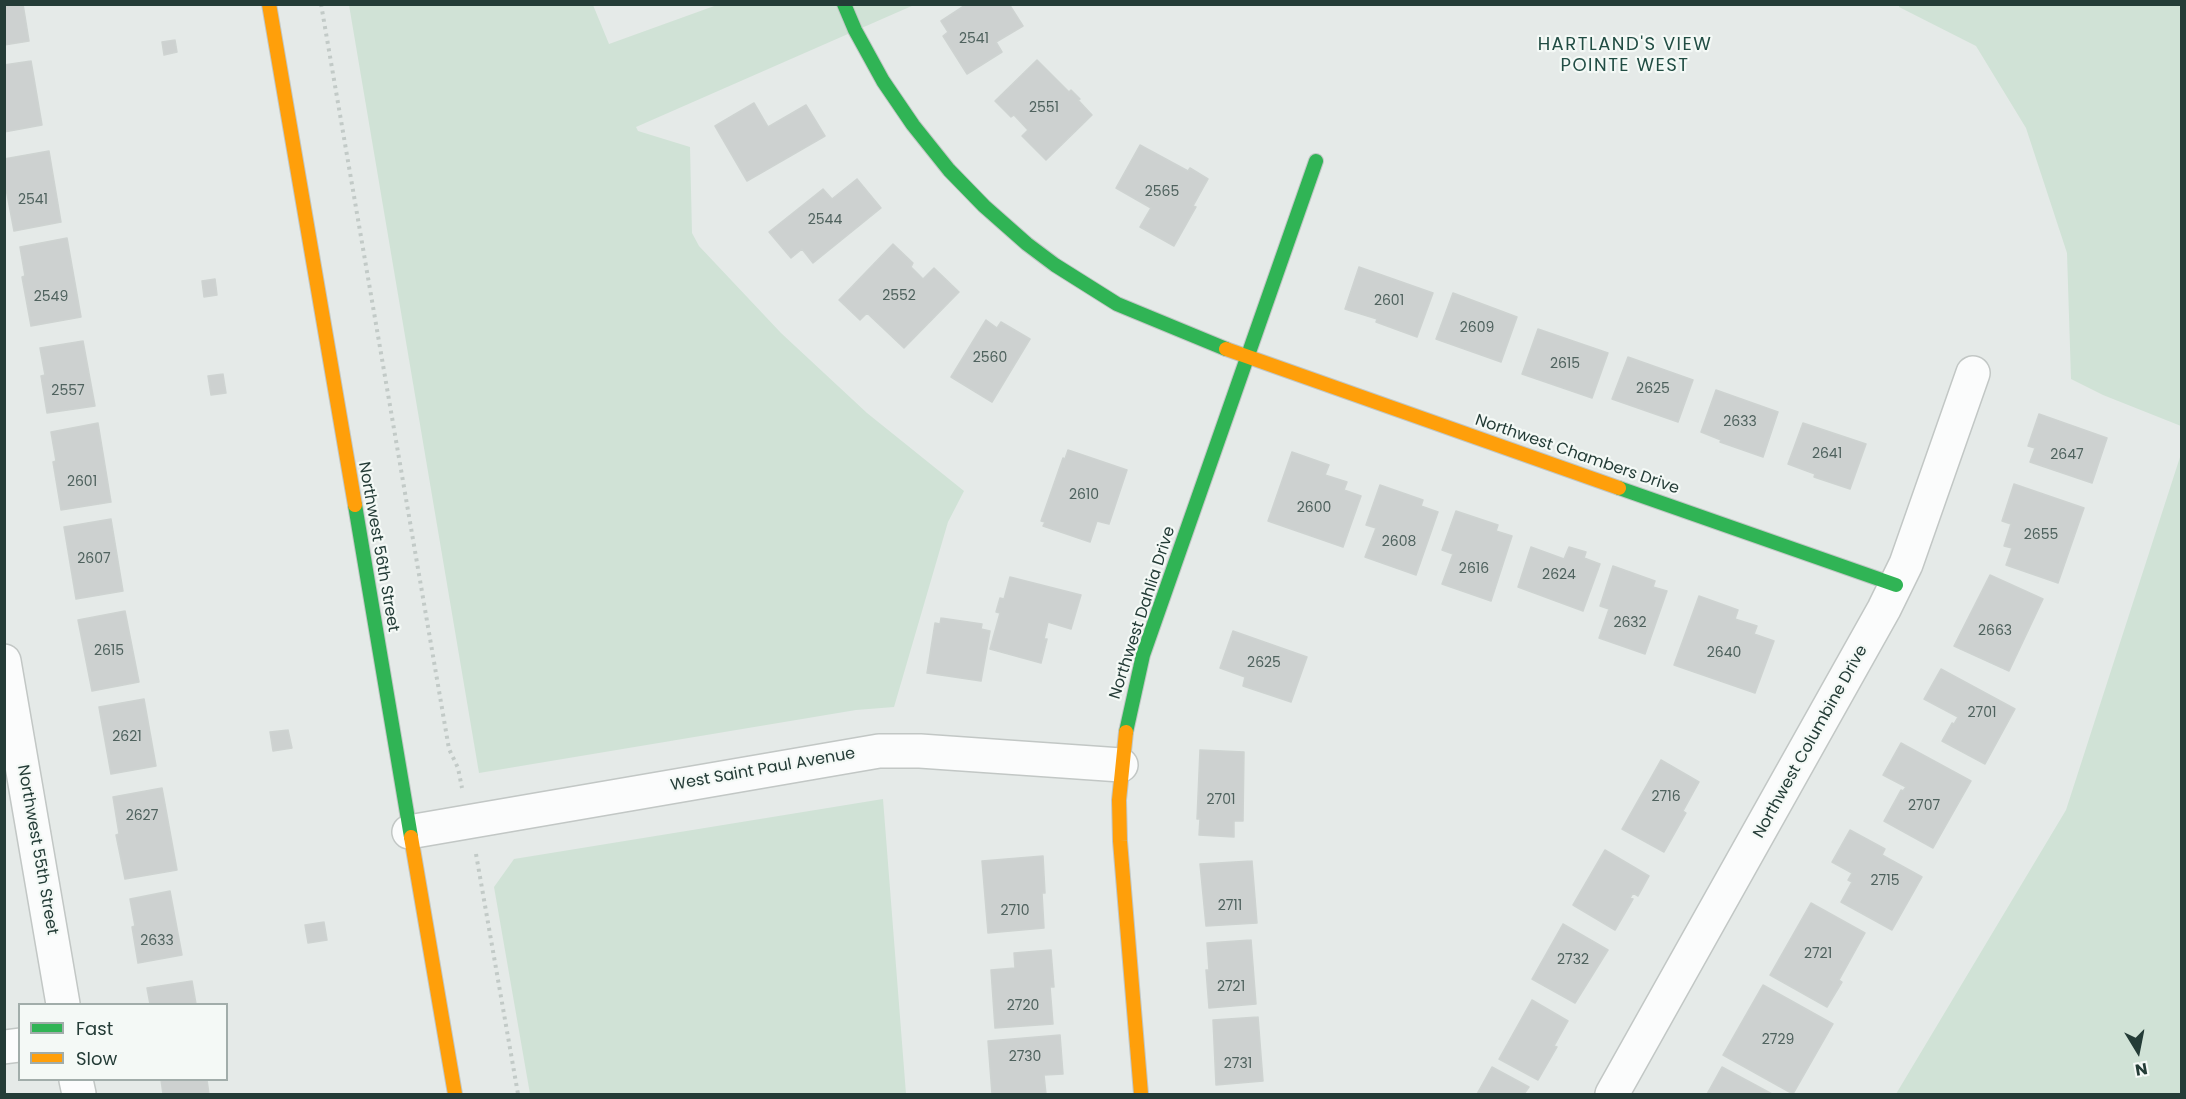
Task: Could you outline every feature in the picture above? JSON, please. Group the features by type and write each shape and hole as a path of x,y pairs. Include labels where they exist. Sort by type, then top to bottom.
{"street":[{"name":"Northwest 56th Street","path":"269,4 454,1095"},
{"name":"Northwest Chambers Drive","path":"844,4 855,30 884,81 913,125 949,170 984,206 1027,244 1065,272 1117,303 1157,322 1246,357 1896,585"},
{"name":"Northwest Dahlia Drive","path":"1141,1095 1120,841 1121,765 1129,711 1143,655 1316,161"},
{"name":"Northwest Columbine Drive","path":"1612,1095 1872,634 1906,564 1973,374"},
{"name":"Northwest 55th Street","path":"4,661 63,1003"},
{"name":"West Saint Paul Avenue","path":"409,832 879,751 920,751 1121,765"}],"path":[{"path":"321,4 448,749 458,768 482,884 518,1095"}],"green space":[{"path":"349,5 593,5 609,44 717,5 914,5 636,127 638,131 690,147 692,233 699,246 781,333 867,413 964,491 948,522 894,707 856,710 479,773"},
{"path":"1899,5 2181,5 2181,426 2103,395 2071,379 2067,253 2026,128 1976,46"},
{"path":"2181,454 2181,1094 1896,1094 2066,810"},
{"path":"883,799 906,1094 530,1094 494,887 514,859"}],"building":[{"path":"4,4 23,4 29,41 4,45"},
{"path":"967,4 1009,4 1023,26 996,42 1002,52 967,74 943,36 948,32 941,21"},
{"path":"175,40 177,52 164,55 162,42"},
{"path":"1037,60 1069,92 1071,90 1080,99 1078,100 1092,115 1046,160 1022,136 1028,130 1014,115 1011,117 995,101"},
{"path":"31,61 42,125 4,132 4,65"},
{"path":"754,103 768,127 806,105 825,136 747,181 715,126"},
{"path":"1140,145 1208,179 1193,206 1196,207 1174,246 1140,227 1151,208 1116,188"},
{"path":"49,151 61,222 14,231 4,178 4,159"},
{"path":"857,179 881,208 813,263 802,249 791,258 769,232 823,189 832,199"},
{"path":"67,238 81,317 31,326 22,277 25,276 20,247"},
{"path":"893,244 913,263 911,267 923,279 934,268 959,292 904,348 867,313 860,320 839,300"},
{"path":"1359,267 1433,293 1417,337 1376,322 1377,319 1345,309"},
{"path":"215,279 217,295 204,297 202,281"},
{"path":"1453,293 1517,317 1501,362 1436,339"},
{"path":"986,320 997,328 1001,322 1030,339 992,402 951,377"},
{"path":"1538,329 1608,353 1592,398 1522,374"},
{"path":"83,341 95,406 47,413 41,376 45,375 40,348"},
{"path":"1628,357 1693,380 1678,422 1612,399"},
{"path":"223,374 226,393 211,395 208,376"},
{"path":"1716,390 1778,412 1763,457 1720,442 1721,440 1701,432"},
{"path":"2039,414 2107,438 2092,483 2030,462 2035,448 2028,446"},
{"path":"98,423 111,502 61,510 53,462 56,461 51,432"},
{"path":"1803,423 1866,444 1850,489 1814,477 1815,474 1788,464"},
{"path":"1068,450 1127,470 1109,524 1097,521 1090,542 1043,526 1045,522 1041,521 1063,458 1065,459"},
{"path":"1292,452 1329,465 1325,475 1347,482 1344,490 1361,496 1343,547 1268,521"},
{"path":"2014,484 2084,508 2058,583 2006,565 2012,548 2004,546 2011,524 2002,521"},
{"path":"1380,485 1423,500 1421,506 1438,512 1416,575 1365,557 1376,528 1366,525"},
{"path":"1456,511 1498,525 1496,531 1512,536 1491,601 1442,584 1453,554 1442,550"},
{"path":"111,519 123,591 76,599 64,527"},
{"path":"1531,547 1564,559 1569,547 1586,552 1584,558 1600,564 1583,611 1518,587"},
{"path":"1613,566 1655,581 1653,587 1667,591 1645,654 1599,638 1609,609 1600,606"},
{"path":"1990,575 2043,599 2009,671 1954,646"},
{"path":"1010,577 1081,595 1071,629 1048,622 1044,639 1047,639 1041,663 990,649 1000,613 996,612 1000,598 1004,599"},
{"path":"1699,596 1738,610 1735,619 1757,626 1754,634 1774,641 1755,693 1674,665"},
{"path":"125,611 139,682 92,691 78,620"},
{"path":"941,618 982,624 981,629 990,631 981,681 927,673 935,623 940,624"},
{"path":"1233,631 1307,657 1291,702 1243,686 1245,677 1220,668"},
{"path":"1941,669 2015,709 1985,764 1942,741 1958,717 1924,699"},
{"path":"144,699 156,766 111,774 99,707"},
{"path":"288,730 292,748 273,751 270,732"},
{"path":"1901,743 1971,781 1933,848 1884,821 1901,790 1903,791 1906,787 1883,775"},
{"path":"1200,750 1244,752 1243,821 1234,821 1234,837 1199,835 1200,819 1197,819"},
{"path":"1661,760 1699,782 1683,811 1686,813 1664,852 1622,829"},
{"path":"162,788 177,870 125,879 116,835 119,834 113,797"},
{"path":"1850,830 1885,849 1882,855 1922,877 1892,930 1841,902 1852,882 1848,880 1852,873 1832,862"},
{"path":"1605,850 1649,876 1638,896 1633,893 1630,898 1633,899 1615,930 1573,905"},
{"path":"1043,856 1044,928 988,933 982,861"},
{"path":"1252,861 1257,923 1206,926 1200,864"},
{"path":"170,891 182,955 138,963 130,899"},
{"path":"1811,903 1865,933 1839,980 1842,982 1827,1007 1770,975"},
{"path":"324,922 327,940 308,943 305,925"},
{"path":"1563,924 1608,950 1575,1003 1532,979"},
{"path":"1251,940 1256,1004 1209,1008 1206,970 1209,970 1207,943"},
{"path":"1051,950 1054,987 1050,987 1053,1024 995,1028 991,970 1015,968 1014,953"},
{"path":"192,981 196,1003 150,1003 147,988"},
{"path":"1763,985 1833,1024 1793,1094 1723,1055"},
{"path":"1532,1000 1568,1021 1554,1046 1557,1047 1538,1080 1499,1059"},
{"path":"1258,1017 1263,1081 1216,1085 1213,1020"},
{"path":"1060,1035 1063,1074 1044,1075 1046,1094 992,1094 988,1041"},
{"path":"1492,1067 1529,1087 1524,1094 1477,1094"},
{"path":"1722,1067 1772,1094 1707,1094"},
{"path":"161,1081 207,1081 209,1094 163,1094"}],"traffic: fast":[{"path":"844,4 855,30 883,81 913,125 949,170 984,206 1055,265 1117,304 1226,349"},
{"path":"1126,732 1143,655 1316,161"},
{"path":"1619,488 1896,585"},
{"path":"355,505 411,837"}],"traffic: slow":[{"path":"269,4 355,505"},
{"path":"1226,349 1619,488"},
{"path":"1126,732 1119,800 1120,841 1141,1094"},
{"path":"411,837 455,1094"}],"district":[{"name":"HARTLAND'S VIEW POINTE WEST","path":"1625,55"}]}
